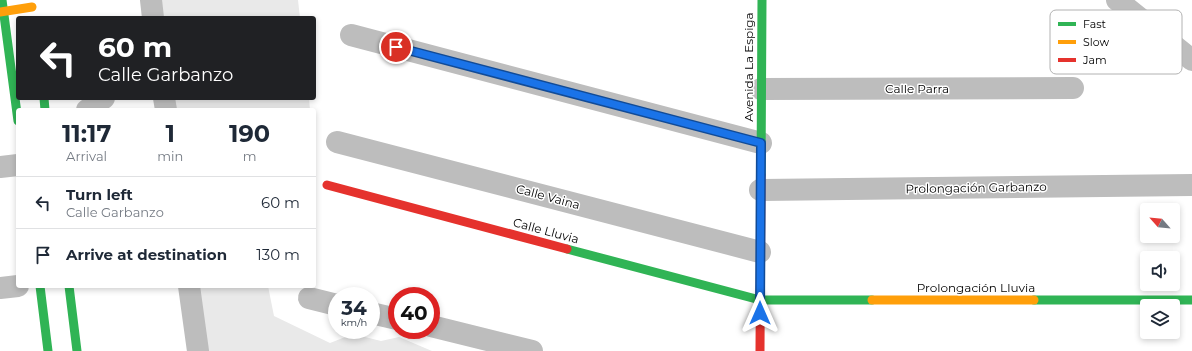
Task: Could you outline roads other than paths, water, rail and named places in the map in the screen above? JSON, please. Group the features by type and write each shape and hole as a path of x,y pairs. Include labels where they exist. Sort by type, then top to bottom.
{"street":[{"path":"2,0 4,41 16,110"},
{"path":"151,0 153,16"},
{"name":"Avenida La Espiga","path":"760,351 762,0"},
{"path":"1117,0 1130,10"},
{"path":"2,12 31,4 33,16"},
{"path":"351,35 761,143"},
{"path":"4,41 16,40"},
{"path":"1182,52 1192,60"},
{"name":"Calle Parra","path":"761,89 1073,88"},
{"path":"90,108 101,100"},
{"name":"Calle Vaina","path":"337,142 760,252"},
{"path":"0,167 16,165"},
{"name":"Calle Lluvia","path":"327,185 760,300"},
{"name":"Prolongación Garbanzo","path":"760,190 1192,185"},
{"path":"0,288 16,286"},
{"path":"40,288 48,351"},
{"path":"69,288 77,351"},
{"path":"189,288 198,351"},
{"path":"309,298 328,303"},
{"name":"Prolongación Lluvia","path":"760,300 1192,300"},
{"path":"440,328 532,351"}]}
